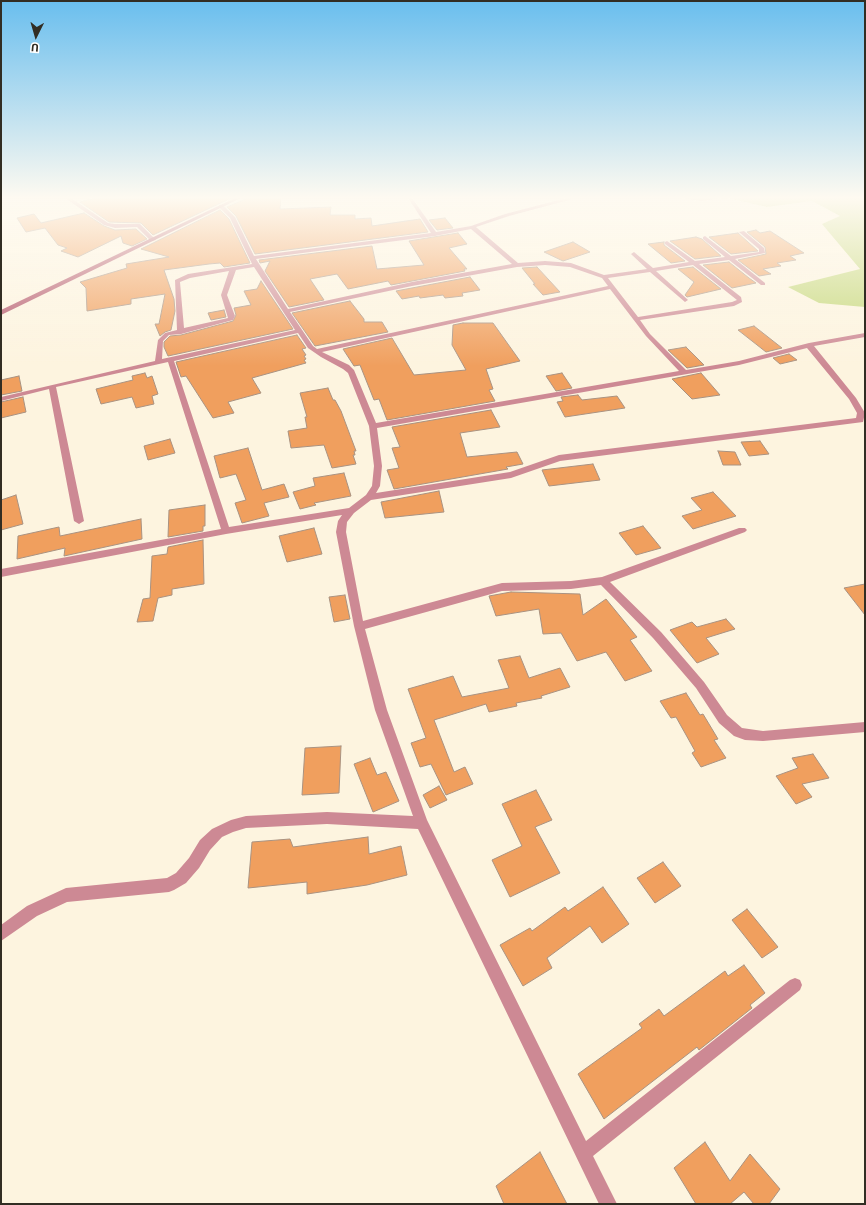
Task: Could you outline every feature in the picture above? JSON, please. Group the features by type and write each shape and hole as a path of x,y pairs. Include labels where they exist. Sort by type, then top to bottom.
{"main road":[{"path":"1,313 123,254"}],"street":[{"path":"251,254 299,331 316,351 346,367 351,372 373,426 378,466 376,486 369,497 351,511 344,521 341,532 358,626 381,710 422,823 608,1204"},
{"path":"181,332 177,281 188,276 232,269 254,261 299,254"},
{"path":"504,254 517,265"},
{"path":"634,254 685,300"},
{"path":"636,319 734,304 740,301 732,292 681,254"},
{"path":"726,254 763,284"},
{"path":"604,277 751,254"},
{"path":"287,311 412,284 517,265 544,263 571,265 604,277 652,340 684,372"},
{"path":"158,362 160,341 161,338 167,334 181,332 231,319 232,316 224,295 232,269"},
{"path":"316,351 613,287"},
{"path":"1,399 170,359 299,331"},
{"path":"373,426 739,363 808,344 865,336"},
{"path":"369,497 511,475 559,458 802,427 856,422 860,420 861,413 852,398 808,344"},
{"path":"170,359 226,531"},
{"path":"52,386 79,521"},
{"path":"1,573 226,531 351,511"},
{"path":"358,626 495,589 514,586 571,585 603,581 742,530"},
{"path":"603,581 657,635 700,685 723,719 738,732 745,735 763,736 865,727"},
{"path":"1,934 32,911 66,895 169,885 181,878 194,863 205,845 217,833 231,826 246,822 327,818 422,823"},
{"path":"583,1154 795,985"}],"green space":[{"path":"848,254 865,254 865,307 819,303 788,287 860,269"}],"building":[{"path":"70,254 84,254 78,257"},
{"path":"159,254 246,254 250,263 224,267 220,263 164,270 174,299 175,311 171,330 160,336 155,324 159,324 165,294 131,299 131,304 87,311 86,288 80,282 127,268 126,264 169,257"},
{"path":"306,254 374,254 377,269 424,265 417,254 454,254 467,269 464,269 465,271 391,285 388,281 348,289 337,274 310,279 324,300 289,307 265,271 270,261 260,263 259,260"},
{"path":"549,254 583,254 563,261"},
{"path":"660,254 676,254 685,261 671,263"},
{"path":"688,254 719,254 721,256 695,259"},
{"path":"765,254 798,254 790,256 796,260 777,263 781,266 763,269 771,274 759,276 738,260"},
{"path":"729,262 756,283 732,288 703,265"},
{"path":"537,267 560,292 543,295 522,268"},
{"path":"693,267 721,289 687,297 685,295 694,282 678,269"},
{"path":"470,277 480,290 462,293 463,296 445,298 443,295 420,298 419,296 402,299 396,291"},
{"path":"261,281 293,329 168,356 164,347 164,342 170,336 181,335 233,321 236,315 234,308 251,305 244,291 257,289"},
{"path":"350,301 364,319 364,322 382,322 388,332 315,346 292,313"},
{"path":"224,310 226,317 211,320 208,313"},
{"path":"463,323 493,323 520,361 486,369 493,389 489,390 495,401 387,420 379,399 374,400 360,365 354,366 343,349 392,338 414,375 466,370 452,345 453,325"},
{"path":"754,326 782,348 766,352 738,330"},
{"path":"297,335 306,348 302,349 306,355 304,356 306,359 304,360 306,363 252,378 261,393 228,402 234,413 213,418 186,376 181,377 176,362"},
{"path":"686,347 704,365 687,368 668,350"},
{"path":"789,354 797,360 780,364 773,358"},
{"path":"145,373 147,378 152,376 158,394 152,396 154,404 136,408 132,397 101,404 96,389 133,380 132,376"},
{"path":"562,373 572,388 556,391 546,376"},
{"path":"701,373 720,395 692,399 672,379"},
{"path":"19,376 22,391 1,395 1,380"},
{"path":"328,388 333,400 335,400 341,411 356,451 354,451 355,455 353,455 356,464 332,468 324,445 291,448 288,431 307,428 305,417 307,417 300,393"},
{"path":"578,395 582,400 617,396 625,408 565,417 557,402 563,401 561,397"},
{"path":"23,397 26,412 1,418 1,402"},
{"path":"491,410 500,427 460,433 467,457 517,452 523,464 506,467 508,469 394,489 387,470 399,468 392,448 400,447 392,427"},
{"path":"170,439 175,453 148,460 144,446"},
{"path":"760,441 769,454 749,456 741,442"},
{"path":"248,448 262,490 284,484 289,497 264,503 269,516 242,523 235,503 246,500 236,474 220,478 214,456"},
{"path":"718,451 735,452 741,465 723,465"},
{"path":"593,464 600,480 549,486 542,470"},
{"path":"344,473 351,496 314,503 316,505 300,509 293,492 315,486 313,478"},
{"path":"439,491 444,512 385,518 381,502"},
{"path":"713,492 736,516 693,529 682,516 702,510 691,498"},
{"path":"16,495 23,524 1,530 1,500"},
{"path":"205,505 205,526 203,526 203,531 168,537 169,510"},
{"path":"141,519 142,539 64,556 65,548 17,559 18,536 59,527 60,536"},
{"path":"643,526 661,548 636,555 619,533"},
{"path":"314,528 322,554 287,562 279,536"},
{"path":"203,540 204,584 172,589 172,595 158,598 153,621 137,622 143,599 150,598 152,556 167,554 168,547"},
{"path":"865,584 865,615 844,588"},
{"path":"511,592 580,594 583,615 606,599 637,637 630,640 652,671 625,681 606,652 577,661 561,633 543,634 539,609 496,616 489,596"},
{"path":"345,595 350,619 334,622 329,597"},
{"path":"726,619 735,629 706,638 719,654 697,663 670,630 692,622 697,627"},
{"path":"520,656 529,678 560,668 570,687 541,696 542,698 516,703 517,706 489,712 486,704 434,720 454,772 465,767 473,784 446,795 431,764 420,767 411,743 426,738 408,689 453,676 462,697 509,688 498,660"},
{"path":"686,693 700,715 703,714 718,739 714,740 726,758 701,767 692,753 695,751 676,717 671,718 660,701"},
{"path":"341,746 339,793 302,795 305,748"},
{"path":"813,754 829,778 802,784 812,797 796,804 776,776 798,768 792,758"},
{"path":"370,758 377,775 386,772 399,801 373,812 354,764"},
{"path":"439,786 447,800 430,808 423,795"},
{"path":"536,790 552,820 535,827 560,873 510,897 492,860 522,846 502,804"},
{"path":"368,837 369,854 401,846 407,875 367,885 307,894 307,882 248,888 252,842 290,839 293,847"},
{"path":"663,862 681,886 655,903 637,878"},
{"path":"603,887 629,924 602,943 590,926 547,958 552,968 523,986 500,945 530,928 532,931 565,907 568,911"},
{"path":"747,909 778,947 762,958 732,920"},
{"path":"744,965 765,993 750,1005 752,1008 699,1050 697,1047 604,1119 578,1074 642,1028 639,1024 659,1009 664,1016 725,971 728,976"},
{"path":"705,1142 730,1181 750,1154 780,1189 769,1204 754,1204 744,1192 730,1204 696,1204 674,1168"},
{"path":"540,1152 567,1204 504,1204 496,1186"}]}
